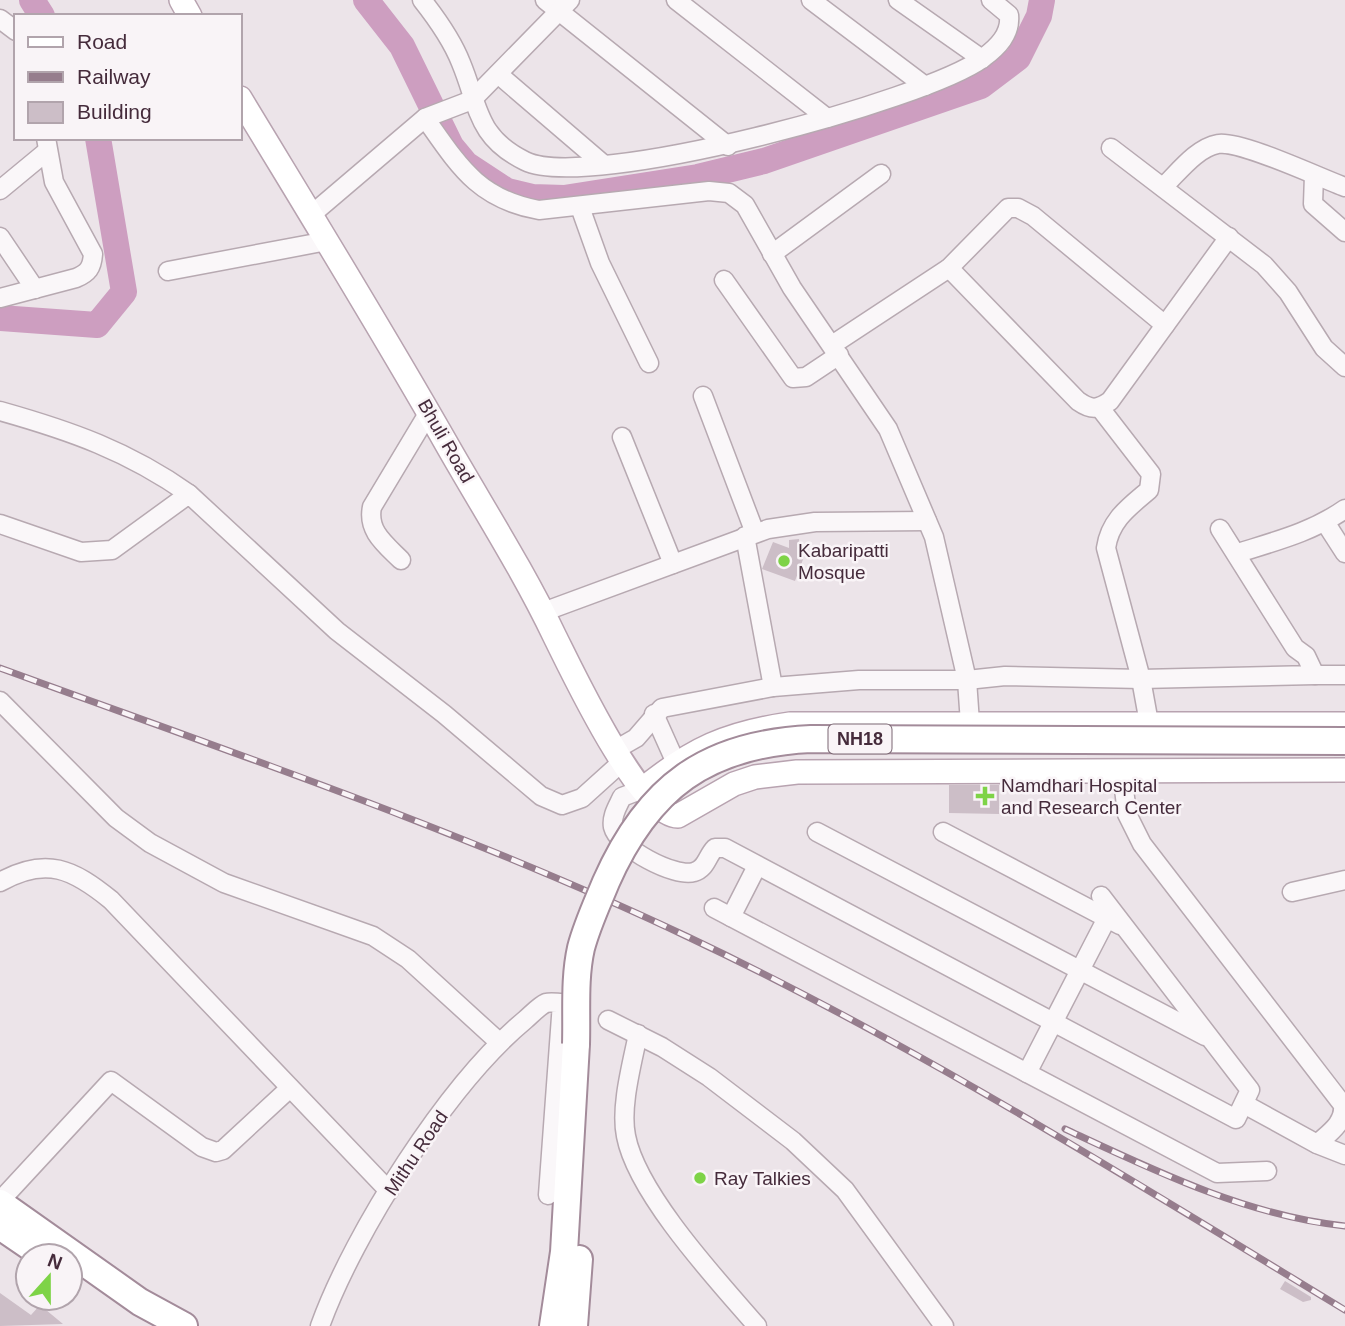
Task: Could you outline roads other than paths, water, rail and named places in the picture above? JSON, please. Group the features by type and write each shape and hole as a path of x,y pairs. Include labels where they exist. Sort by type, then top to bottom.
{"highway":[{"name":"NH18","path":"574,1326 584,1044 581,948 623,845 637,824 680,778 720,756 761,743 811,739 1345,741"},
{"name":"NH18","path":"553,1326 584,1044 600,944 626,874 657,823 675,803 713,775 737,765 807,752 1345,752"},
{"path":"0,1202 140,1302 184,1326"},
{"path":"0,1226 23,1242"},
{"path":"84,1283 152,1326"}],"main road":[{"name":"Bhuli Road","path":"242,101 429,412 543,612 597,721 643,789 665,813 678,816 734,784 755,777 797,772 1345,770"},
{"path":"643,789 676,762 726,737 772,727 832,723 1345,724"}],"street":[{"path":"422,0 462,63 472,100 484,126 501,146 527,162 559,170 728,146 925,86 982,60 1000,44 1010,27 1009,15 991,0"},
{"path":"676,0 827,118"},
{"path":"811,0 925,86"},
{"path":"898,0 982,60"},
{"path":"311,215 428,117 453,105 472,100 558,4 728,146"},
{"path":"498,74 603,164"},
{"path":"428,117 458,164 474,182 494,197 516,206 539,211 709,191 729,194 745,205 772,254 888,429 934,537 967,680 970,723"},
{"path":"1163,187 1196,155 1218,144 1240,146 1345,187"},
{"path":"0,190 46,145"},
{"path":"0,298 86,274 92,265 93,254 54,182 46,145"},
{"path":"1111,148 1264,265 1288,292 1324,348 1345,367"},
{"path":"772,254 881,174"},
{"path":"1314,175 1313,204 1345,232"},
{"path":"580,207 600,263 649,363"},
{"path":"724,280 793,378 806,377 836,350 949,268 1000,213 1008,208 1018,208 1033,216 1166,325"},
{"path":"0,237 35,289"},
{"path":"949,268 1078,401 1088,408 1100,408 1110,401 1229,237"},
{"path":"167,271 327,241"},
{"path":"703,396 750,535 773,687"},
{"path":"1100,408 1151,474 1149,490 1120,515 1108,531 1106,548 1141,679 1149,723"},
{"path":"0,411 110,447 153,469 189,494 337,631 444,714 541,796 562,805 582,798 654,714 678,702 773,687 859,680 967,680 1005,676 1141,679 1345,675"},
{"path":"401,560 372,528 372,507 429,412"},
{"path":"622,437 673,564"},
{"path":"0,524 80,552 112,550 189,494"},
{"path":"1238,553 1296,536 1345,509"},
{"path":"543,612 750,535 815,522 927,521"},
{"path":"1325,522 1345,553"},
{"path":"1220,529 1238,553 1291,643 1309,660 1315,675"},
{"path":"0,701 116,818 149,843 224,883 373,936 408,959 499,1042"},
{"path":"654,714 676,762"},
{"path":"1122,772 1127,814 1142,844 1343,1105 1344,1114 1339,1124 1317,1144"},
{"path":"643,789 622,797 613,818 617,838 636,853 684,873 700,870 711,852 719,847 1236,1119 1251,1090 1101,896"},
{"path":"817,832 1210,1039"},
{"path":"943,832 1125,927"},
{"path":"0,882 16,873 39,866 67,871 89,882 111,900 389,1191"},
{"path":"731,918 757,866"},
{"path":"1292,892 1345,880"},
{"path":"714,908 1217,1173 1267,1171"},
{"path":"1027,1073 1107,918"},
{"name":"Mithu Road","path":"320,1326 342,1274 389,1191 453,1099 499,1042 546,1003 562,1003 548,1195"},
{"path":"608,1020 638,1034 709,1077 754,1110 845,1190 944,1326"},
{"path":"638,1034 628,1087 626,1136 642,1176 668,1218 757,1326"},
{"path":"0,1202 111,1081 202,1147 216,1152 223,1150 290,1088"},
{"path":"1244,1104 1317,1144 1345,1155"}],"waterway":[{"path":"32,0 41,14"},
{"path":"366,0 402,46 451,146 466,164 507,191 532,197 564,198 698,177 764,161 981,86 1018,58 1039,16 1042,0"},
{"path":"0,318 97,325 124,292 98,140"}],"railway":[{"path":"0,668 432,827 686,936 938,1067 1345,1310"},
{"path":"1065,1129 1166,1175 1237,1202 1308,1221 1345,1226"}],"place":[{"name":"Kabaripatti Mosque","path":"784,561"},
{"name":"Namdhari Hospital and Research Center","path":"985,796"},
{"name":"Ray Talkies","path":"700,1178"}]}
